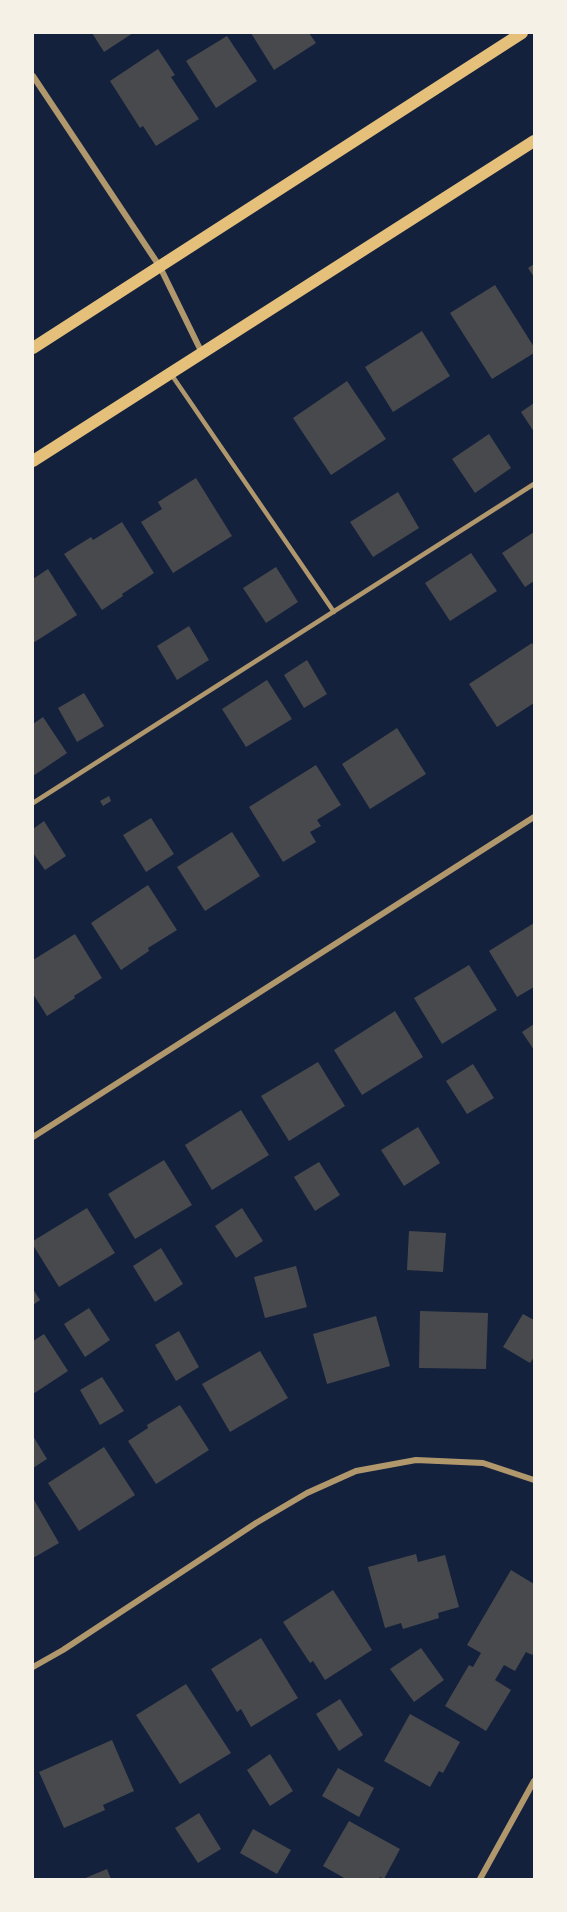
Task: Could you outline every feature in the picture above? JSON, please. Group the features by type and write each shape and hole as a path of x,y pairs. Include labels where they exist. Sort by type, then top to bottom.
{"main road":[{"path":"33,348 522,33"},
{"path":"33,462 534,141"}],"street":[{"path":"33,76 160,267 202,353"},
{"path":"33,1137 534,817"},
{"path":"33,1667 63,1650 256,1523 307,1493 356,1471 416,1460 483,1463 534,1480"},
{"path":"480,1879 534,1781"}],"lane":[{"path":"171,373 334,612"},
{"path":"33,803 534,484"}],"building":[{"path":"92,33 133,33 104,52"},
{"path":"251,33 309,33 316,43 274,70"},
{"path":"227,36 257,81 216,108 186,61"},
{"path":"158,49 175,75 171,77 199,119 156,146 143,126 140,128 110,81"},
{"path":"534,264 534,277 528,268"},
{"path":"495,285 534,347 534,353 492,379 450,313"},
{"path":"422,331 450,376 393,412 365,367"},
{"path":"347,381 386,439 331,475 293,418"},
{"path":"534,403 534,432 521,412"},
{"path":"489,434 511,468 475,493 452,459"},
{"path":"196,478 232,536 173,573 141,522 162,509 158,502"},
{"path":"398,492 419,528 373,557 350,522"},
{"path":"122,522 154,573 102,610 64,554 91,537 93,540"},
{"path":"534,532 534,581 525,587 502,553"},
{"path":"471,553 497,591 450,621 425,583"},
{"path":"276,567 298,602 266,623 243,588"},
{"path":"48,569 77,615 33,643 33,579"},
{"path":"189,626 209,660 177,680 157,646"},
{"path":"532,643 534,647 534,703 497,727 469,684"},
{"path":"307,660 327,694 304,708 284,675"},
{"path":"267,680 292,719 246,747 222,709"},
{"path":"84,693 104,726 77,742 58,708"},
{"path":"43,717 67,753 33,776 33,724"},
{"path":"397,728 426,774 370,809 342,764"},
{"path":"316,765 341,805 317,820 321,826 310,832 316,842 283,862 249,807"},
{"path":"109,796 111,801 103,806 100,801"},
{"path":"151,818 174,854 146,872 123,835"},
{"path":"44,821 66,856 45,870 33,853 33,829"},
{"path":"232,832 260,876 205,911 177,867"},
{"path":"148,885 177,930 148,948 149,951 121,970 91,923"},
{"path":"534,923 534,987 517,997 489,951"},
{"path":"75,934 102,978 47,1016 33,994 33,960"},
{"path":"469,965 497,1010 442,1044 414,998"},
{"path":"395,1011 423,1057 362,1095 334,1050"},
{"path":"534,1024 534,1050 522,1032"},
{"path":"318,1062 345,1106 289,1141 261,1096"},
{"path":"473,1064 494,1098 467,1114 446,1081"},
{"path":"241,1110 269,1155 212,1190 185,1145"},
{"path":"418,1127 440,1163 404,1186 381,1150"},
{"path":"164,1160 192,1205 135,1239 108,1194"},
{"path":"319,1162 340,1195 315,1211 294,1177"},
{"path":"87,1208 115,1253 59,1287 33,1245 33,1241"},
{"path":"242,1208 263,1241 236,1258 215,1226"},
{"path":"409,1231 446,1233 443,1272 407,1270"},
{"path":"161,1248 183,1284 155,1302 133,1266"},
{"path":"296,1266 307,1307 265,1318 254,1277"},
{"path":"33,1289 40,1300 33,1305"},
{"path":"89,1308 110,1340 85,1357 64,1324"},
{"path":"420,1311 488,1313 486,1369 419,1368"},
{"path":"523,1314 534,1320 534,1357 530,1363 503,1347"},
{"path":"376,1316 390,1366 327,1384 313,1334"},
{"path":"179,1331 199,1367 176,1381 155,1345"},
{"path":"44,1334 68,1371 33,1394 33,1341"},
{"path":"260,1351 288,1398 230,1432 202,1384"},
{"path":"102,1377 124,1411 100,1425 80,1390"},
{"path":"180,1405 209,1450 156,1484 128,1441 148,1428 147,1425"},
{"path":"33,1436 47,1459 33,1468"},
{"path":"104,1447 135,1495 79,1531 48,1483"},
{"path":"33,1498 59,1543 33,1558"},
{"path":"416,1554 418,1562 445,1555 459,1607 438,1613 439,1618 403,1629 401,1623 385,1628 368,1567"},
{"path":"511,1570 534,1584 534,1652 532,1655 526,1652 515,1671 504,1665 495,1680 511,1690 486,1731 445,1706 469,1665 473,1667 481,1653 467,1645"},
{"path":"333,1590 372,1650 325,1680 313,1661 310,1663 283,1622"},
{"path":"261,1638 298,1698 251,1727 241,1709 237,1712 211,1669"},
{"path":"421,1648 444,1680 414,1702 390,1669"},
{"path":"186,1684 231,1753 180,1784 136,1715"},
{"path":"340,1699 363,1735 339,1751 316,1714"},
{"path":"410,1714 460,1742 443,1773 439,1771 430,1787 384,1761"},
{"path":"112,1740 134,1791 103,1805 105,1810 64,1828 39,1772"},
{"path":"270,1754 293,1791 270,1806 247,1770"},
{"path":"338,1768 374,1788 359,1817 322,1796"},
{"path":"199,1813 221,1849 198,1863 175,1828"},
{"path":"349,1821 400,1849 384,1879 380,1877 379,1879 346,1879 323,1866"},
{"path":"253,1829 291,1850 277,1874 240,1853"},
{"path":"107,1869 111,1879 83,1879"}]}
